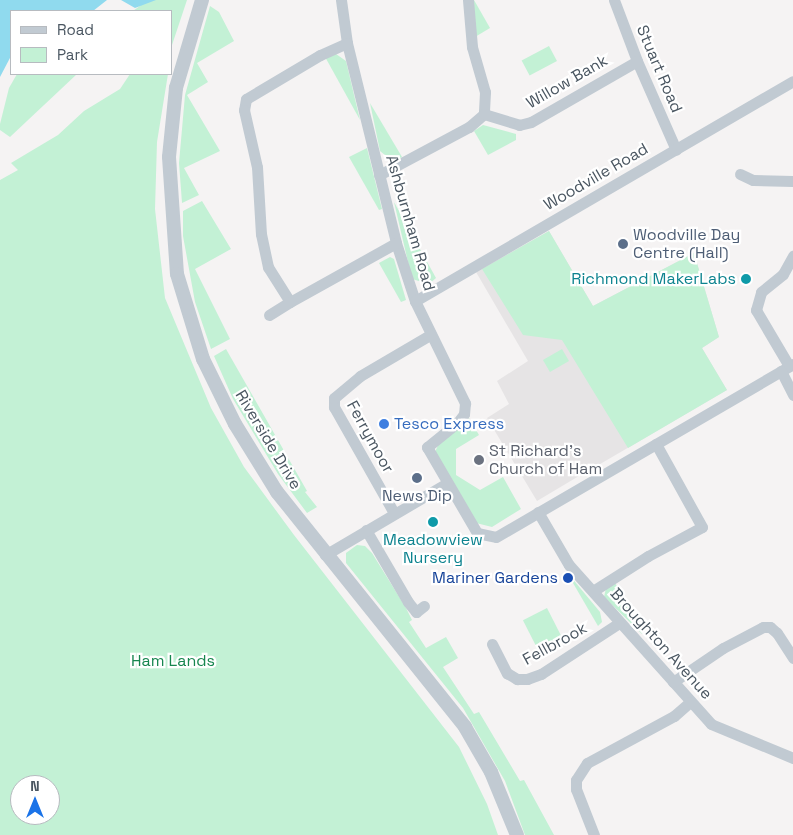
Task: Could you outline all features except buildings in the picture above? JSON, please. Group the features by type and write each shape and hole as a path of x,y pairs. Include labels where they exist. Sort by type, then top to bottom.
{"street":[{"name":"Riverside Drive","path":"202,0 180,70 172,117 168,157 170,207 177,274 195,338 214,385 256,459 326,555 440,693 465,728 490,772 516,835"},
{"name":"Ashburnham Road","path":"341,0 347,43 396,243 415,301 430,335 466,403 464,414 458,422 427,447 476,533 486,537 496,537 788,367"},
{"path":"379,175 469,127 484,114 485,92 472,47 468,0"},
{"name":"Stuart Road","path":"614,0 637,61 676,150"},
{"path":"290,302 268,267 261,234 257,168 244,110 246,99 320,55 347,43"},
{"name":"Willow Bank","path":"484,114 519,125 531,122 637,61"},
{"name":"Woodville Road","path":"415,301 793,82"},
{"path":"740,174 753,180 793,181"},
{"path":"270,315 396,243"},
{"path":"793,256 783,274 760,292 756,310 788,367 793,395"},
{"name":"Ferrymoor","path":"394,514 334,407 334,398 360,376 430,335"},
{"path":"593,591 648,556 702,527 656,444"},
{"path":"326,555 447,484"},
{"name":"Broughton Avenue","path":"538,512 569,564 690,702 721,730 790,755"},
{"path":"366,530 408,602 416,612 424,606"},
{"name":"Fellbrook","path":"492,644 508,673 516,679 527,679 541,674 619,623"},
{"path":"673,682 715,653 764,627 770,627 777,633 793,658"},
{"path":"594,835 576,789 576,780 588,763 674,716 690,702"},
{"path":"790,755 793,742"}],"shaded area":[{"path":"549,231 593,306 694,253 719,337 702,348 727,390 595,467 588,464 583,467 584,473 537,501 487,418 509,404 497,381 528,361 476,272"}],"green space":[{"path":"148,0 187,0 172,45 172,10 134,10"},
{"path":"470,0 474,0 490,28 475,37"},
{"path":"210,6 219,12 234,41 197,63 208,82 187,95 220,151 184,168 199,195 182,203 179,163 185,95"},
{"path":"549,46 557,61 530,76 522,61"},
{"path":"336,54 346,61 360,120 324,55"},
{"path":"16,75 76,75 10,137 0,130 9,88"},
{"name":"Ham Lands","path":"129,75 168,75 157,142 155,209 165,298 211,408 244,467 294,535 459,747 487,804 498,835 0,835 0,180 18,170 11,163 58,135 84,111 120,89"},
{"path":"370,103 402,157 399,159 391,160 380,151"},
{"path":"483,125 516,134 516,140 488,155 474,131"},
{"path":"367,148 382,209 379,210 349,157"},
{"path":"202,201 231,249 195,269 230,339 211,349 195,302 183,236 183,211"},
{"path":"394,202 436,278 429,284 412,279"},
{"path":"549,231 593,306 694,253 719,337 702,348 727,390 628,448 562,340 523,335 482,269"},
{"path":"390,257 394,259 406,300 401,302 379,263"},
{"path":"226,349 307,491 305,492 317,507 307,513 278,474 233,399 214,356"},
{"path":"562,349 569,361 550,372 543,360"},
{"path":"469,418 479,435 456,449 456,475 480,490 503,477 521,509 492,527 476,523 435,452 440,441 463,426"},
{"path":"357,545 365,546 372,553 406,608 412,620 409,622 426,648 446,637 458,658 443,667 474,714 479,712 520,781 524,780 554,835 525,835 505,781 463,708 346,563 346,553"},
{"path":"566,571 600,612 602,622 598,626"},
{"path":"614,581 643,632 642,634 604,597 606,588"},
{"path":"547,608 562,637 538,650 523,620"}],"water":[{"path":"0,0 107,0 94,10 10,10 10,58 0,77"},
{"path":"121,0 156,0 135,8"}],"place":[{"name":"Woodville Day Centre (Hall)","path":"623,244"},
{"name":"Richmond MakerLabs","path":"746,279"},
{"name":"Tesco Express","path":"384,424"},
{"name":"St Richard's Church of Ham","path":"479,460"},
{"name":"News Dip","path":"417,478"},
{"name":"Meadowview Nursery","path":"433,522"},
{"name":"Mariner Gardens","path":"568,578"}]}
